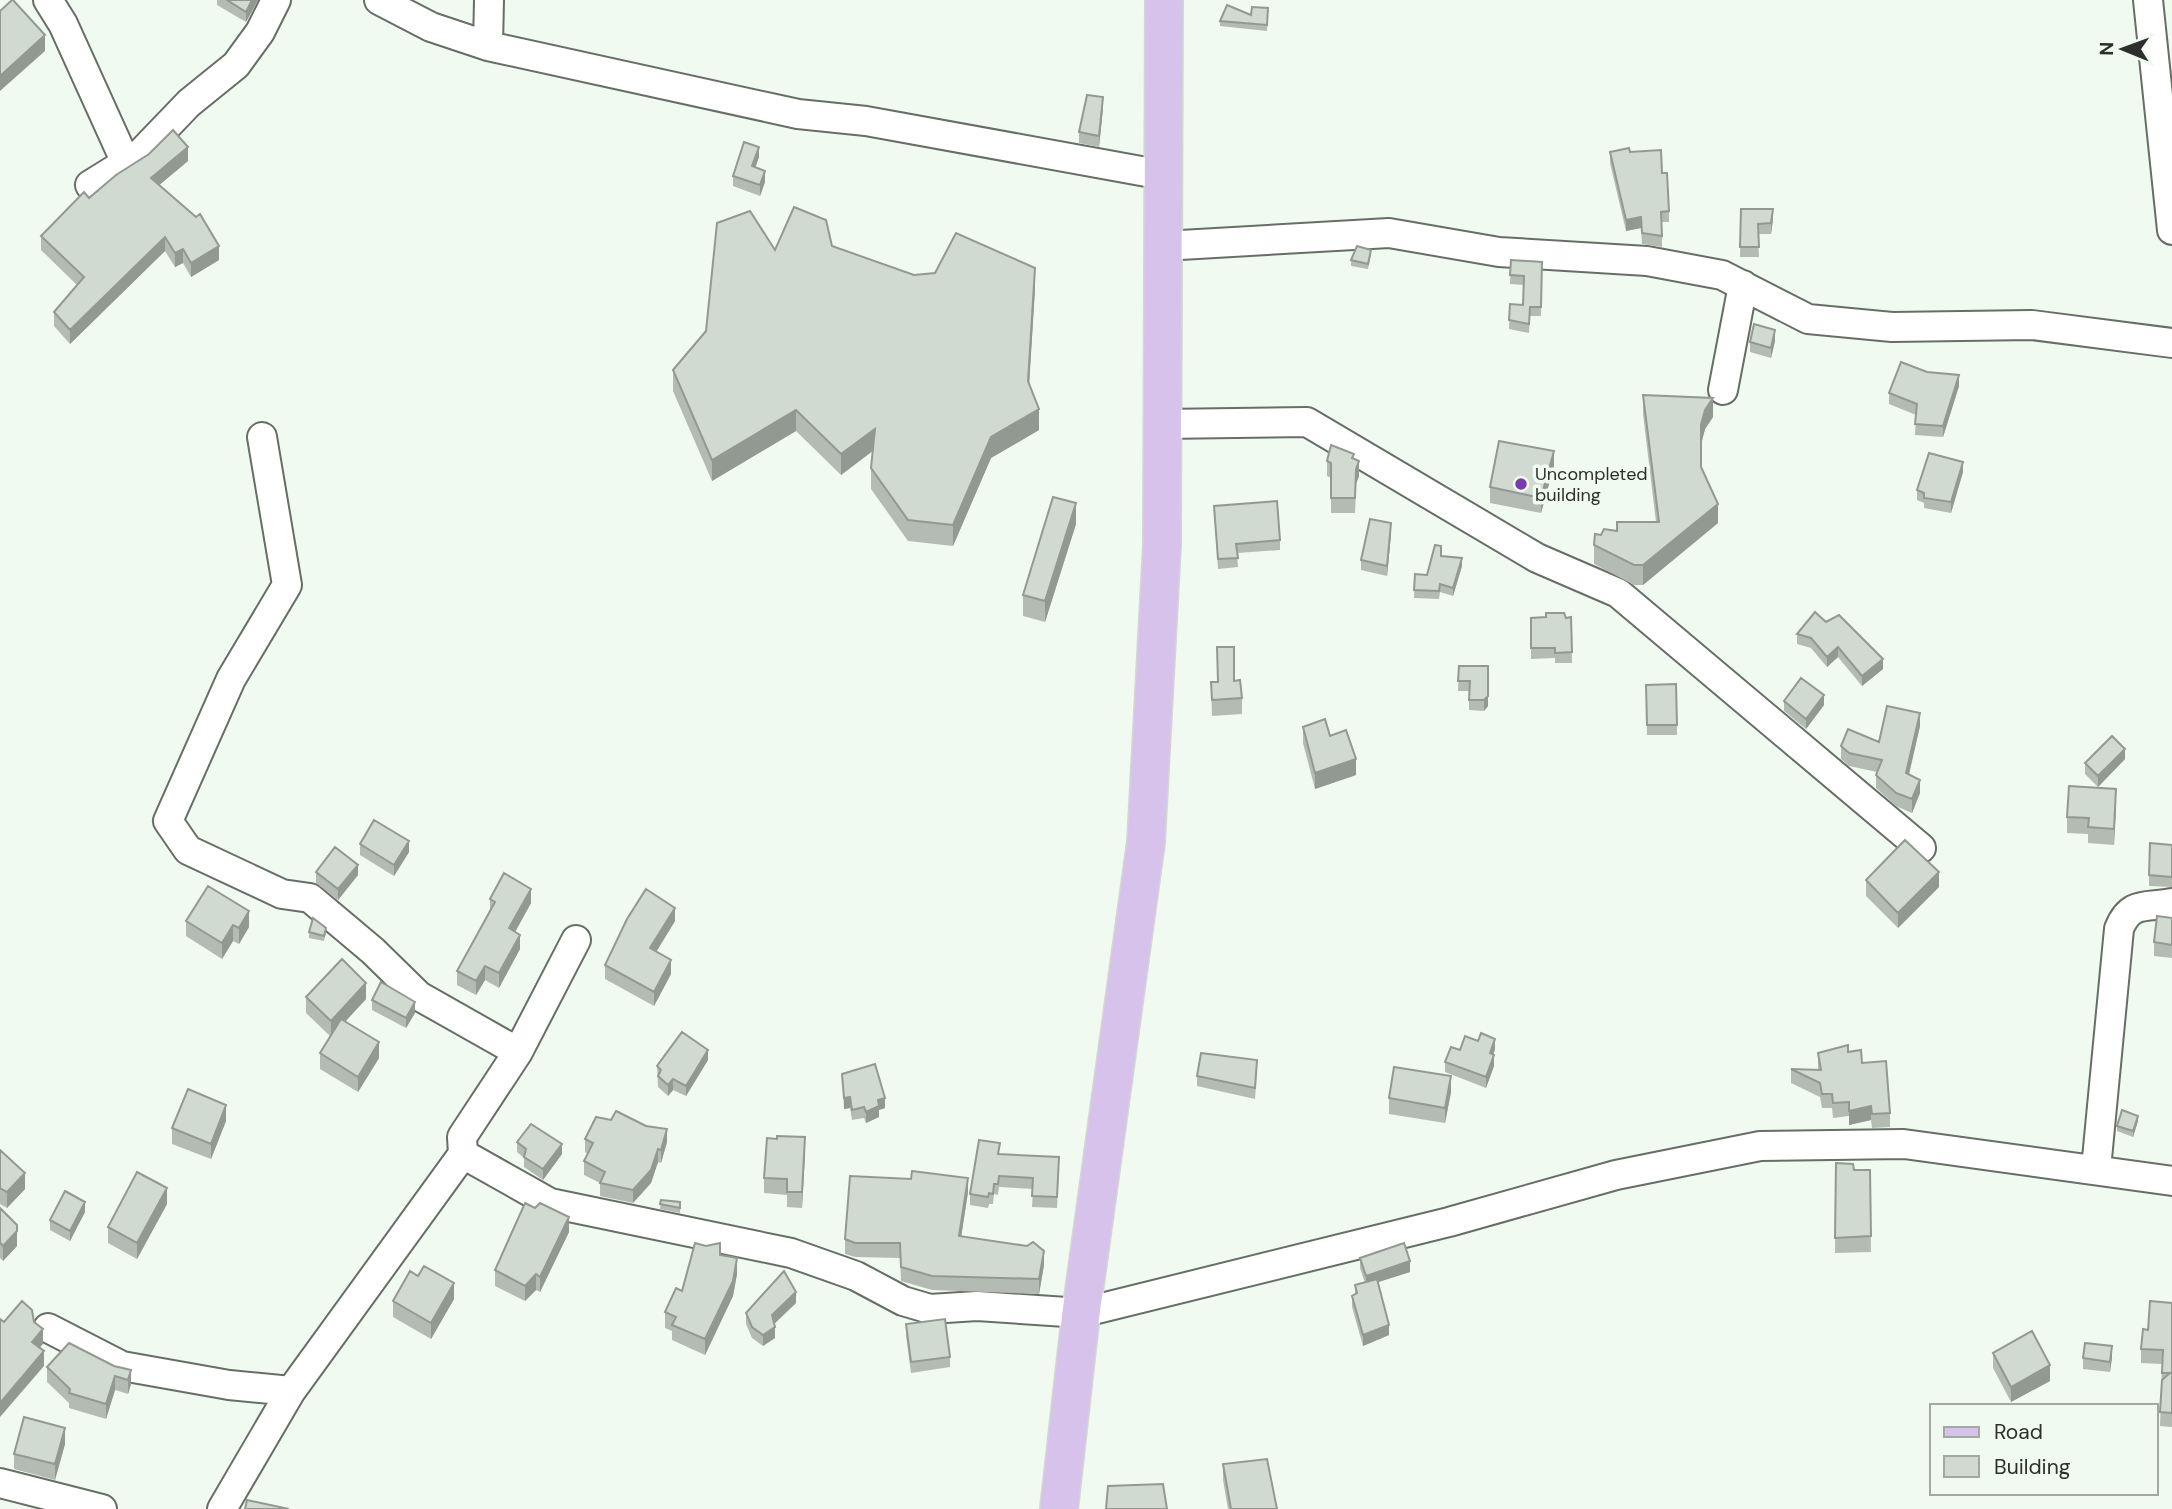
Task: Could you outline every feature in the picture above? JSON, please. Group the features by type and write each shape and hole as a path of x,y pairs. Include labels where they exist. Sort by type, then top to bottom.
{"main road":[{"path":"1059,1509 1081,1313 1146,842 1162,545 1164,0"}],"street":[{"path":"48,0 63,24 126,163"},
{"path":"90,185 140,155 189,103 236,65 260,32 276,0"},
{"path":"379,0 431,27 488,46 798,114 879,124 1163,176"},
{"path":"488,46 489,0"},
{"path":"2148,0 2172,230"},
{"path":"1163,246 1389,233 1499,251 1647,261 1722,275 1808,319 1892,327 2032,325 2172,343"},
{"path":"1723,390 1743,285"},
{"path":"1162,424 1307,422 1537,558 1618,593 1921,848"},
{"path":"262,437 287,585 231,679 168,821 188,850 282,894 310,898 373,951 419,996 518,1052"},
{"path":"2096,1169 2119,929 2125,914 2134,908 2172,903"},
{"path":"222,1509 291,1391 463,1154 462,1137 518,1052 576,940"},
{"path":"463,1154 550,1203 791,1253 856,1276 903,1301 930,1309 977,1306 1081,1313 1449,1222 1616,1175 1760,1146 1903,1144 2172,1181"},
{"path":"48,1328 122,1366 229,1385 291,1391"},
{"path":"0,1483 102,1509"}],"building":[{"path":"12,0 45,35 0,76 0,11"},
{"path":"227,0 252,0 246,12"},
{"path":"1227,5 1251,15 1252,7 1268,8 1267,25 1220,21"},
{"path":"1087,95 1103,97 1099,136 1079,132"},
{"path":"173,130 188,147 151,178 196,217 200,214 219,246 191,263 183,249 175,253 165,237 70,330 54,312 84,277 41,236 84,192 89,198 116,175 149,154"},
{"path":"744,142 759,147 752,166 765,171 760,185 733,176"},
{"path":"1629,148 1630,152 1661,150 1662,173 1667,173 1669,211 1661,212 1662,236 1642,233 1641,217 1626,220 1610,152"},
{"path":"794,207 826,220 832,246 914,275 935,273 956,233 1035,268 1028,381 1039,409 991,437 953,525 908,520 871,468 875,429 841,454 796,410 712,460 673,370 706,331 717,223 750,211 775,250"},
{"path":"1741,209 1773,209 1771,223 1758,224 1759,247 1740,247"},
{"path":"1357,246 1371,250 1368,264 1351,260"},
{"path":"1511,260 1542,262 1541,307 1530,307 1529,324 1509,320 1510,304 1523,305 1524,276 1510,275"},
{"path":"1754,324 1775,330 1771,348 1750,342"},
{"path":"1901,362 1927,372 1959,375 1943,426 1915,424 1917,404 1889,393"},
{"path":"1643,395 1713,398 1705,410 1701,425 1701,467 1718,504 1643,565 1634,565 1594,545 1595,534 1601,535 1604,529 1617,531 1617,522 1659,522"},
{"name":"Uncompleted building","path":"1499,441 1554,451 1541,498 1490,487"},
{"path":"1331,445 1354,454 1352,458 1359,461 1356,469 1355,498 1331,498 1331,463 1327,461"},
{"path":"1929,453 1963,462 1951,502 1924,498 1924,493 1917,490"},
{"path":"1053,497 1076,503 1045,601 1023,595"},
{"path":"1277,501 1280,540 1236,544 1238,558 1218,559 1214,506"},
{"path":"1370,519 1391,523 1387,566 1361,560"},
{"path":"1435,545 1441,546 1441,556 1462,558 1453,588 1440,584 1439,591 1414,590 1415,574 1427,575"},
{"path":"1815,612 1826,622 1839,615 1883,659 1862,676 1838,647 1827,657 1811,638 1797,634"},
{"path":"1546,613 1564,613 1566,618 1571,617 1572,652 1555,653 1555,648 1531,648 1531,618 1546,617"},
{"path":"1217,647 1234,647 1234,681 1240,680 1242,698 1212,700 1211,682 1218,682"},
{"path":"1459,666 1488,666 1488,696 1484,700 1469,700 1470,681 1458,681"},
{"path":"1801,678 1824,695 1806,719 1784,701"},
{"path":"1676,684 1677,725 1647,725 1646,685"},
{"path":"1887,706 1920,713 1906,773 1920,780 1912,799 1896,793 1876,775 1882,760 1849,753 1841,746 1848,729 1879,742"},
{"path":"1325,719 1330,736 1346,730 1356,759 1315,773 1303,727"},
{"path":"2112,736 2125,749 2098,776 2085,763"},
{"path":"2069,786 2116,789 2114,829 2088,827 2089,818 2067,817"},
{"path":"374,820 409,841 394,865 360,844"},
{"path":"1905,840 1939,872 1898,913 1866,880"},
{"path":"2150,843 2172,845 2172,877 2149,875"},
{"path":"335,847 358,865 338,889 316,872"},
{"path":"504,873 531,889 509,928 520,935 499,973 485,966 476,981 457,971 495,902 490,899"},
{"path":"208,886 249,911 239,928 233,925 222,943 186,921"},
{"path":"646,889 675,908 650,948 671,960 654,992 605,965 627,919"},
{"path":"2157,916 2172,918 2172,945 2154,942"},
{"path":"313,918 326,928 324,936 309,932"},
{"path":"342,959 366,983 331,1021 306,997"},
{"path":"381,982 415,1002 406,1018 372,1000"},
{"path":"341,1019 379,1042 358,1077 320,1053"},
{"path":"682,1032 708,1050 686,1086 673,1079 668,1085 658,1076 661,1070 657,1066"},
{"path":"1481,1033 1495,1039 1490,1053 1494,1055 1486,1077 1445,1062 1451,1047 1460,1050 1465,1036 1478,1041"},
{"path":"1848,1045 1848,1052 1861,1050 1862,1063 1886,1061 1890,1113 1872,1114 1871,1106 1849,1111 1849,1102 1833,1103 1832,1094 1822,1094 1820,1083 1791,1069 1821,1070 1818,1053"},
{"path":"1201,1053 1257,1060 1255,1088 1197,1076"},
{"path":"875,1064 885,1098 878,1100 879,1106 866,1112 864,1107 852,1110 850,1097 844,1098 842,1074"},
{"path":"1394,1067 1451,1076 1445,1108 1389,1098"},
{"path":"188,1089 226,1105 211,1144 172,1128"},
{"path":"2122,1110 2138,1116 2133,1131 2117,1126"},
{"path":"616,1111 646,1126 667,1129 651,1170 633,1190 600,1183 605,1172 584,1161 593,1143 585,1139 596,1117 611,1120"},
{"path":"531,1124 562,1144 543,1169 524,1157 526,1149 517,1142"},
{"path":"777,1136 805,1137 802,1192 787,1192 787,1179 764,1178 767,1138 777,1139"},
{"path":"979,1140 1000,1143 998,1154 1059,1157 1057,1197 1032,1196 1033,1178 999,1176 998,1184 994,1184 993,1194 989,1193 988,1197 970,1194"},
{"path":"0,1150 25,1173 7,1192 0,1188"},
{"path":"1836,1163 1853,1164 1854,1170 1870,1170 1871,1236 1835,1238"},
{"path":"912,1171 968,1178 959,1236 1027,1246 1033,1242 1044,1251 1039,1279 932,1276 901,1267 900,1243 855,1243 845,1239 850,1176 911,1179"},
{"path":"137,1172 167,1188 137,1243 108,1227"},
{"path":"65,1191 85,1202 70,1231 50,1220"},
{"path":"661,1200 680,1202 680,1208 660,1204"},
{"path":"525,1203 535,1208 540,1203 569,1217 540,1277 536,1274 525,1286 495,1270"},
{"path":"0,1208 17,1225 17,1231 3,1246 0,1242"},
{"path":"695,1243 706,1246 720,1243 720,1255 737,1258 733,1281 705,1339 672,1325 676,1317 665,1312 676,1288 682,1291"},
{"path":"1404,1243 1410,1261 1366,1276 1360,1258"},
{"path":"424,1266 454,1283 431,1323 393,1301 410,1271 418,1276"},
{"path":"784,1271 796,1292 772,1315 775,1327 763,1335 752,1327 746,1313"},
{"path":"1377,1279 1389,1325 1363,1335 1352,1296 1357,1293 1355,1285"},
{"path":"22,1301 32,1310 34,1322 43,1329 32,1342 44,1351 0,1403 0,1319 4,1322"},
{"path":"2150,1301 2172,1303 2172,1413 2160,1412 2162,1380 2170,1373 2162,1373 2163,1350 2141,1349 2143,1329 2148,1330"},
{"path":"945,1319 950,1357 911,1362 906,1324"},
{"path":"2032,1331 2050,1365 2011,1387 1993,1353"},
{"path":"69,1343 114,1366 131,1370 128,1380 115,1376 106,1404 69,1393 70,1389 47,1367"},
{"path":"2085,1343 2112,1346 2110,1362 2083,1358"},
{"path":"24,1417 65,1428 55,1464 14,1454"},
{"path":"1267,1459 1277,1509 1231,1509 1223,1464"},
{"path":"1163,1484 1167,1509 1106,1509 1108,1486"},
{"path":"247,1500 289,1509 245,1509"}],"place":[{"name":"Uncompleted building","path":"1521,484"}]}
